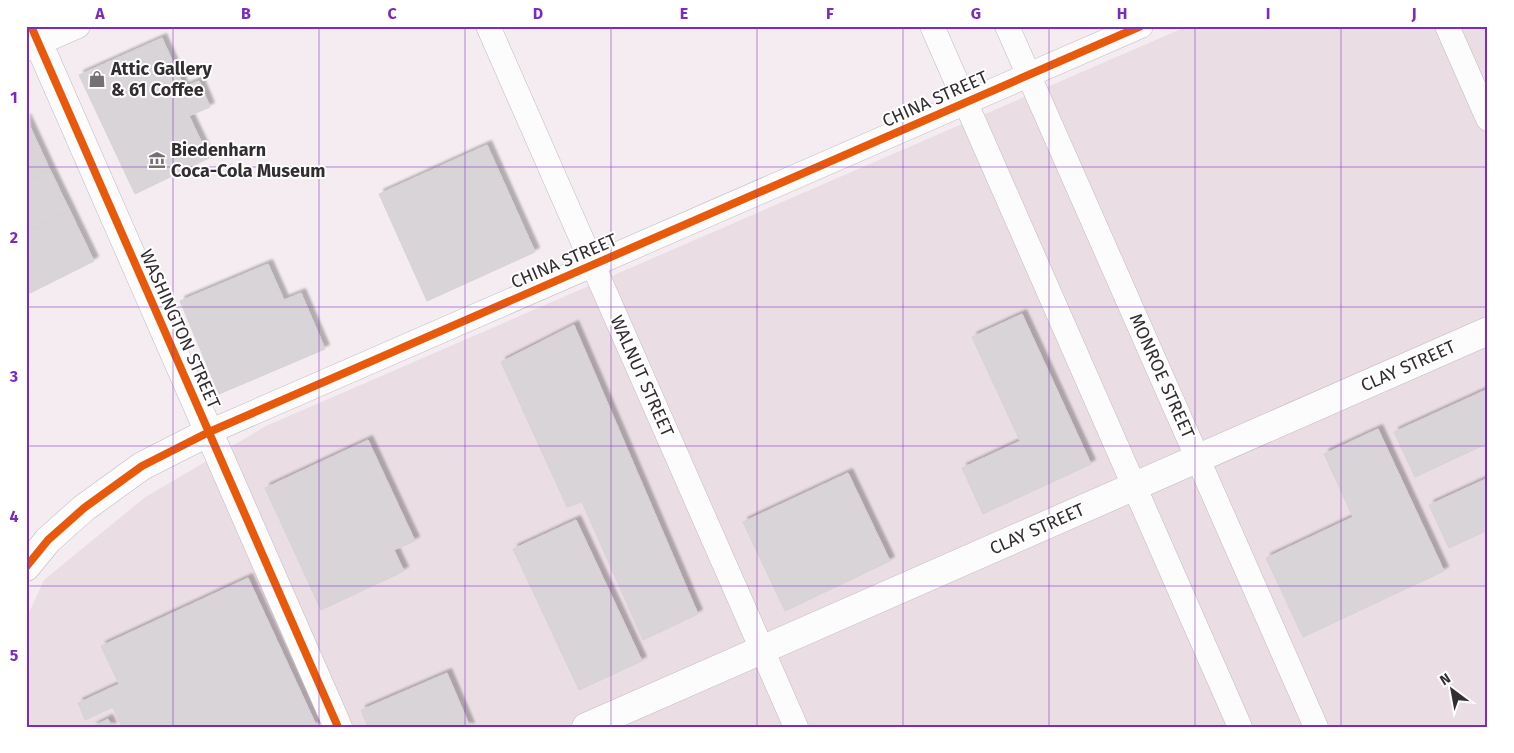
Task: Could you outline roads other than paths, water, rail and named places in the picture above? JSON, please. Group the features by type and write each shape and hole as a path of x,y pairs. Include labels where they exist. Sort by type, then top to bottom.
{"main road":[{"name":"WASHINGTON STREET","path":"32,40 209,432 338,727"},
{"name":"CLAY STREET","path":"586,727 1488,331"},
{"name":"CHINA STREET","path":"26,567 48,540 84,508 142,466 209,432"}],"street":[{"path":"32,40 78,26"},
{"name":"WALNUT STREET","path":"488,26 796,727"},
{"path":"932,26 1240,727"},
{"name":"MONROE STREET","path":"1008,26 1316,727"},
{"name":"CHINA STREET","path":"209,432 1141,26"},
{"path":"1447,26 1488,119"}],"place":[{"name":"Attic Gallery & 61 Coffee","path":"97,79"},
{"name":"Biedenharn Coca-Cola Museum","path":"157,160"}]}
